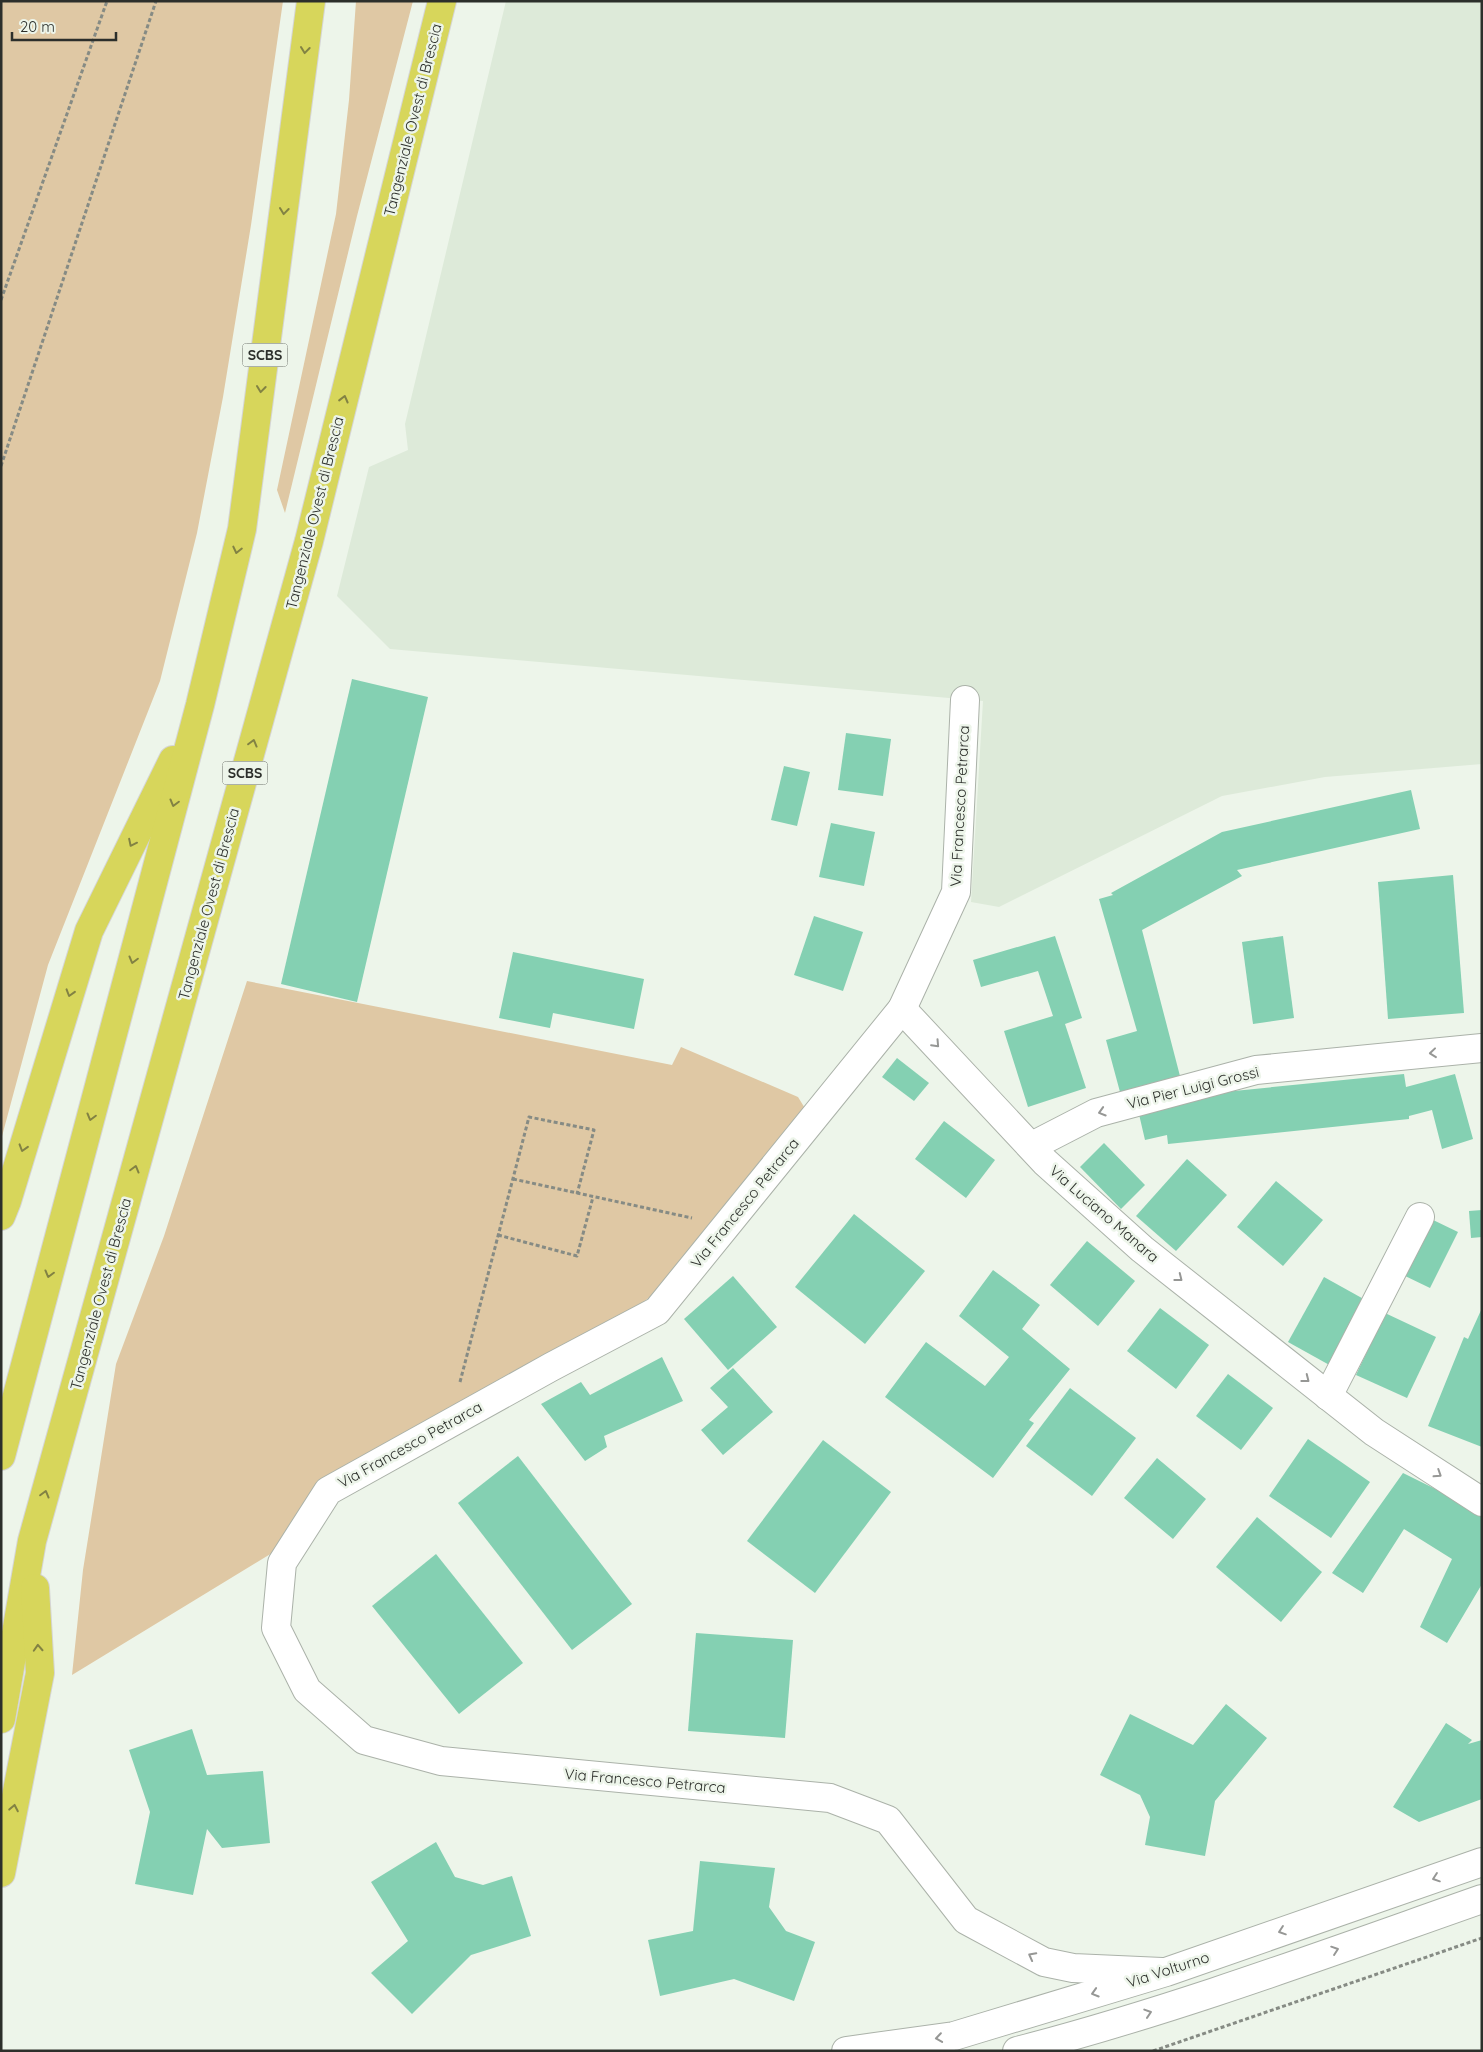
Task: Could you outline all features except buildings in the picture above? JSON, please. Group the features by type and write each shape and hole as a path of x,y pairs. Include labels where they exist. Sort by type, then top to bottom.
{"highway":[{"name":"SCBS","path":"1,1456 200,705 242,529 312,1"},
{"name":"Tangenziale Ovest di Brescia","path":"1,1719 32,1541 309,542 442,1"},
{"path":"1,1216 7,1202 89,931 200,705"},
{"path":"1,1873 40,1673 32,1541"}],"street":[{"name":"Via Francesco Petrarca","path":"965,700 956,892 902,1008 657,1311 550,1367 328,1491 282,1564 276,1628 307,1690 364,1740 441,1761 830,1798 888,1820 966,1920 1044,1962 1073,1968 1166,1972"},
{"name":"Via Luciano Manara","path":"902,1008 1045,1162 1142,1249 1374,1432 1482,1502"},
{"name":"Via Pier Luigi Grossi","path":"1032,1146 1096,1113 1256,1070 1482,1048"},
{"path":"1328,1396 1420,1217"},
{"name":"Via Volturno","path":"846,2051 954,2036 1166,1972 1482,1862"},
{"path":"1017,2051 1083,2042 1223,1989 1482,1899"}],"path":[{"path":"1,300 107,1"},
{"path":"1,466 156,1"},
{"path":"458,1387 529,1117 594,1130 577,1194"},
{"path":"512,1179 693,1218"},
{"path":"498,1235 577,1256 593,1197"},
{"path":"1153,2051 1482,1938"}],"shaded area":[{"path":"2,1 283,1 251,225 223,397 197,533 160,681 48,965 1,1140"},
{"path":"356,1 413,1 357,216 285,513 277,490 336,214 349,100"},
{"path":"506,1 1482,1 1482,764 1325,777 1222,796 999,907 971,902 983,701 390,649 337,596 369,467 408,450 405,424"},
{"path":"247,981 672,1065 681,1047 798,1097 806,1110 661,1288 636,1308 323,1483 282,1547 72,1675 83,1570 116,1364 164,1236"}]}
